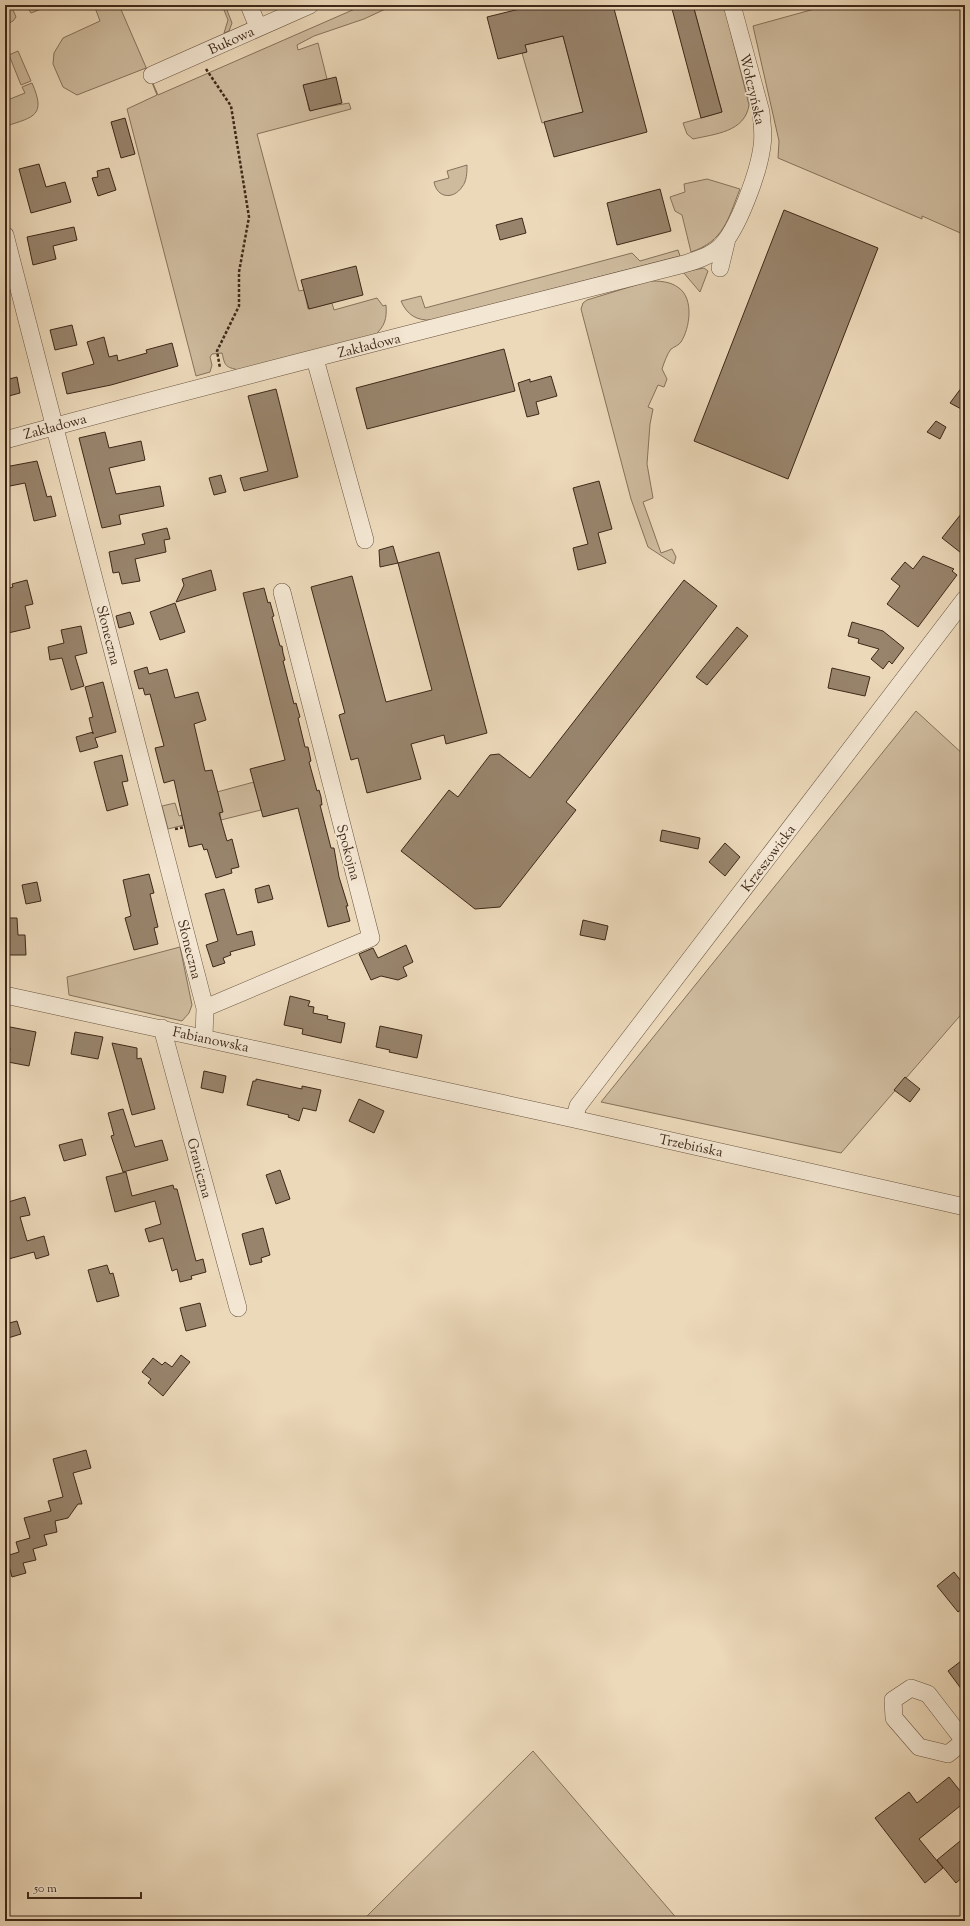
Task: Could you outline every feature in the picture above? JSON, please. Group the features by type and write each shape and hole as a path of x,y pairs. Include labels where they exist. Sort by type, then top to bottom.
{"street":[{"path":"249,5 258,27"},
{"name":"Bukowa","path":"152,75 310,5"},
{"name":"Wołczyńska","path":"727,239 736,223 755,174 760,157 763,137 760,112 732,5"},
{"name":"Słoneczna","path":"5,235 205,1008 204,1037"},
{"path":"720,268 727,239"},
{"name":"Zakładowa","path":"5,440 223,381 315,359 697,260 713,252 727,239"},
{"path":"315,359 365,540"},
{"name":"Spokojna","path":"205,1008 371,938 282,592"},
{"name":"Krzeszowicka","path":"574,1119 578,1106 965,599"},
{"name":"Fabianowska","path":"5,995 418,1084"},
{"name":"Graniczna","path":"162,1028 238,1308"},
{"name":"Trzebińska","path":"418,1084 965,1207"}],"path":[{"path":"197,55 231,106 249,216 239,272 239,306 217,351 223,381"},
{"path":"178,828 184,827"}],"shaded area":[{"path":"11,5 16,17 13,21 5,25 5,8"},
{"path":"26,5 51,5 31,13"},
{"path":"94,5 119,5 158,95 364,5 394,5 364,19 314,36 297,45 298,50 318,43 327,79 304,85 309,110 349,103 351,109 257,134 299,291 304,290 308,309 332,303 334,310 377,298 383,306 386,305 386,314 381,329 374,336 239,370 226,365 222,353 212,354 210,357 212,365 210,372 196,376 127,109 157,95 146,68 77,95 63,87 53,64 54,53 63,38 100,21"},
{"path":"222,5 225,5 232,23 229,31 224,33 228,20"},
{"path":"693,5 724,5 749,105 742,121 735,126 719,133 693,139 687,134 683,123 722,112"},
{"path":"829,5 965,5 965,235 922,216 922,219 778,158 779,141 753,26"},
{"path":"563,36 583,112 542,123 522,53 526,52 525,45"},
{"path":"18,51 31,81 21,85 9,55"},
{"path":"32,83 38,102 38,108 35,113 31,117 6,126 5,101 25,93 22,87"},
{"path":"467,165 465,182 458,191 454,194 446,195 438,191 434,182 449,178 447,171"},
{"path":"707,179 740,189 728,219 718,235 711,242 691,252 682,215 675,211 670,197 685,192 684,184"},
{"path":"678,250 680,256 432,320 413,316 406,310 401,301 421,296 425,308 632,253 640,261"},
{"path":"704,268 708,271 700,292 683,272"},
{"path":"649,281 664,282 676,286 684,293 689,306 687,329 684,336 678,345 671,349 662,369 667,379 664,387 658,385 648,407 653,409 650,424 647,464 653,498 643,502 661,553 672,549 676,557 674,564 648,547 631,499 581,309 583,303 587,300"},
{"path":"916,711 965,756 965,1010 841,1153 601,1102"},
{"path":"254,782 261,810 221,820 217,792"},
{"path":"175,803 179,816 182,815 184,825 168,829 162,806"},
{"path":"180,947 192,1005 189,1013 182,1021 69,995 67,977"},
{"path":"533,1751 679,1921 362,1921"}],"building":[{"path":"536,5 613,5 647,132 554,157 544,122 583,112 563,36 525,45 527,52 498,59 487,17"},
{"path":"671,5 693,5 722,112 701,118"},
{"path":"336,77 342,103 310,111 303,85"},
{"path":"125,118 135,154 121,158 111,122"},
{"path":"39,164 46,187 65,182 71,202 31,213 19,169"},
{"path":"109,168 116,190 98,196 92,178 98,177 97,171"},
{"path":"660,189 671,231 617,245 607,203"},
{"path":"784,210 878,248 788,479 694,441"},
{"path":"522,218 526,233 500,240 496,225"},
{"path":"74,227 77,240 53,246 56,259 33,265 27,237"},
{"path":"356,266 363,295 309,309 301,280"},
{"path":"72,325 77,345 55,350 50,330"},
{"path":"104,337 109,357 117,355 118,361 147,353 146,350 172,343 178,366 111,385 67,394 62,373 94,364 87,342"},
{"path":"504,349 515,391 367,429 356,388"},
{"path":"551,376 557,396 536,402 539,414 527,417 518,383 530,379 530,382"},
{"path":"17,377 20,393 5,397 5,380"},
{"path":"965,383 965,411 950,403"},
{"path":"276,389 298,477 244,491 240,478 268,471 248,396"},
{"path":"936,421 946,427 940,439 927,432"},
{"path":"105,432 109,448 141,441 145,460 109,468 116,494 160,486 164,506 119,515 121,524 102,528 79,438"},
{"path":"37,461 47,497 51,496 56,516 34,521 25,483 5,487 5,467"},
{"path":"221,475 226,492 214,495 209,478"},
{"path":"599,481 612,529 598,533 606,563 578,570 573,548 588,544 573,488"},
{"path":"965,509 965,556 942,538"},
{"path":"167,528 170,539 164,540 166,552 135,559 140,581 122,584 119,572 113,573 109,552 145,544 142,534"},
{"path":"393,546 398,563 380,567 379,550"},
{"path":"439,552 487,733 446,744 444,735 411,744 421,779 367,793 358,758 351,760 339,715 345,713 311,587 352,576 386,702 432,690 398,563"},
{"path":"923,556 954,569 952,571 957,575 918,627 887,604 900,586 891,579 905,562 913,569"},
{"path":"211,570 216,590 176,602 184,585 182,579"},
{"path":"27,580 33,604 25,606 30,628 8,633 5,619 5,589 13,587 12,584"},
{"path":"684,580 717,606 566,802 576,810 500,907 475,909 401,851 449,790 458,797 490,755 499,754 530,778"},
{"path":"264,588 268,603 270,602 274,616 272,617 280,646 282,646 285,660 283,661 294,704 296,703 300,717 298,718 305,747 308,747 311,761 309,762 317,791 319,790 321,797 322,805 320,805 331,848 334,848 339,877 348,906 346,906 350,921 328,927 298,808 263,817 250,769 285,760 243,593"},
{"path":"175,603 185,632 160,640 150,612"},
{"path":"130,612 134,624 119,628 116,616"},
{"path":"852,622 883,631 904,648 892,664 889,661 883,669 871,659 879,649 858,643 859,639 848,636"},
{"path":"81,626 87,653 75,656 84,686 71,690 62,658 50,660 48,647 64,643 61,630"},
{"path":"737,627 748,636 707,685 696,677"},
{"path":"147,667 149,674 167,669 175,698 198,692 206,720 194,724 205,771 212,770 223,812 219,813 227,841 232,839 239,867 231,869 232,873 216,878 207,849 204,850 202,844 189,847 174,780 164,783 155,748 164,746 150,694 145,695 143,688 139,689 134,671"},
{"path":"832,668 870,677 865,696 828,688"},
{"path":"103,682 116,732 95,738 98,747 80,752 76,737 93,732 89,718 93,717 85,687"},
{"path":"122,755 128,781 122,782 128,805 107,811 94,762"},
{"path":"662,830 700,838 698,849 660,841"},
{"path":"725,843 740,857 725,876 709,862"},
{"path":"149,874 154,893 150,894 158,927 154,928 158,944 134,950 125,918 131,916 123,880"},
{"path":"37,882 41,901 26,904 22,885"},
{"path":"269,885 273,899 258,903 255,889"},
{"path":"224,889 237,935 252,931 255,945 230,952 231,955 223,958 225,963 213,967 206,945 218,941 205,894"},
{"path":"5,918 17,918 18,935 25,935 26,955 5,955"},
{"path":"583,920 608,926 605,940 580,935"},
{"path":"406,945 413,962 403,967 407,976 398,980 381,976 371,980 359,954 373,948 378,958"},
{"path":"290,996 310,1001 308,1006 314,1007 313,1013 328,1016 327,1019 345,1023 341,1043 302,1034 303,1029 284,1025"},
{"path":"5,1026 36,1032 29,1066 8,1062 10,1048 5,1047"},
{"path":"380,1026 422,1035 417,1058 389,1052 390,1050 376,1047"},
{"path":"75,1032 103,1037 98,1059 71,1054"},
{"path":"112,1043 137,1048 137,1059 141,1058 155,1109 132,1115"},
{"path":"204,1071 226,1076 223,1093 201,1088"},
{"path":"905,1077 920,1089 910,1102 894,1090"},
{"path":"256,1079 302,1089 302,1086 321,1090 316,1111 303,1108 299,1121 288,1117 289,1115 247,1105 253,1081 256,1081"},
{"path":"359,1099 384,1111 374,1133 349,1121"},
{"path":"123,1109 135,1147 162,1140 168,1160 123,1172 111,1136 114,1135 108,1113"},
{"path":"82,1139 86,1155 64,1161 59,1145"},
{"path":"280,1170 290,1199 276,1204 266,1175"},
{"path":"126,1172 132,1196 173,1185 174,1189 177,1189 196,1261 203,1259 206,1272 191,1276 192,1279 180,1282 177,1269 172,1271 163,1238 149,1242 145,1229 161,1224 155,1201 115,1212 106,1177"},
{"path":"25,1197 30,1215 20,1217 27,1241 44,1236 49,1255 36,1259 34,1252 5,1260 5,1203"},
{"path":"263,1228 270,1255 261,1258 262,1262 250,1265 242,1234"},
{"path":"107,1265 110,1274 113,1273 119,1296 97,1302 88,1270"},
{"path":"200,1303 206,1326 186,1331 180,1308"},
{"path":"17,1321 21,1334 8,1338 5,1324"},
{"path":"181,1355 190,1362 163,1396 148,1383 151,1379 142,1372 153,1358 162,1365 165,1362 172,1367"},
{"path":"86,1450 91,1468 73,1473 82,1504 78,1504 68,1518 55,1521 57,1532 44,1535 47,1545 33,1549 36,1560 23,1563 26,1573 12,1577 6,1556 19,1552 16,1542 30,1538 24,1518 51,1511 48,1501 63,1497 53,1459"},
{"path":"954,1572 965,1586 965,1607 958,1612 937,1586"},
{"path":"965,1658 965,1694 948,1671"},
{"path":"949,1777 965,1797 965,1802 919,1839 943,1868 925,1883 875,1818 909,1792 917,1803"},
{"path":"965,1837 965,1875 956,1883 937,1860"}]}
